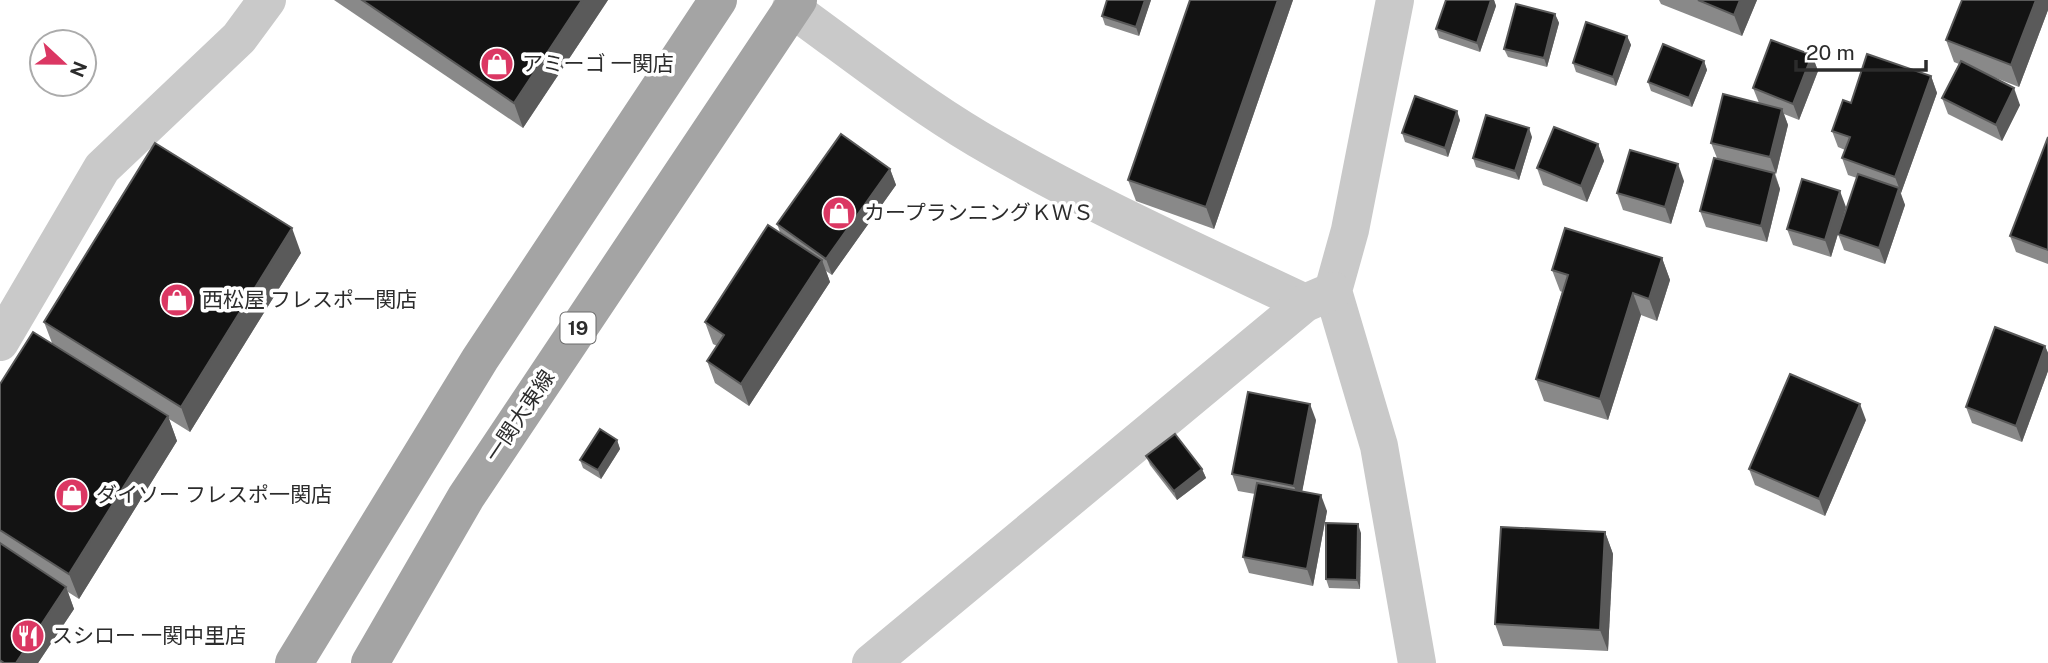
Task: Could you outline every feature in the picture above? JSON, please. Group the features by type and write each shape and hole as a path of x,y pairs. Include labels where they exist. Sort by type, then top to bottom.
{"main road":[{"path":"294,663 480,359 718,0"},
{"name":"一関大東線","path":"370,663 466,498 795,4"}],"street":[{"path":"0,342 102,168 239,38 267,0"},
{"path":"871,663 1319,297 1350,230 1391,32 1395,0"},
{"path":"795,4 868,64 976,138 1095,204 1319,297 1379,446 1417,663"}],"building":[{"name":"アミーゴ 一関店","path":"362,0 582,0 514,103"},
{"path":"1107,0 1145,0 1136,27 1102,16"},
{"path":"1190,0 1278,0 1206,207 1128,180"},
{"path":"1446,0 1491,0 1477,43 1436,29"},
{"path":"1698,0 1740,0 1734,15"},
{"path":"1962,0 2036,0 2011,65 1946,40"},
{"path":"1516,4 1555,14 1544,58 1504,49"},
{"path":"1586,22 1627,36 1613,77 1573,63"},
{"path":"1771,40 1812,55 1793,104 1753,88"},
{"path":"1663,44 1704,61 1689,98 1648,82"},
{"path":"1867,54 1931,76 1895,177 1842,158 1850,137 1832,131 1843,100 1851,103"},
{"path":"1961,61 2014,88 1996,125 1942,98"},
{"path":"1723,94 1782,109 1770,157 1711,143"},
{"path":"1415,96 1457,111 1445,148 1402,133"},
{"path":"1486,115 1529,128 1515,171 1473,158"},
{"path":"1554,127 1598,144 1581,186 1537,168"},
{"name":"カープランニングＫＷＳ","path":"841,134 890,169 826,259 777,224"},
{"path":"2048,137 2048,250 2010,236"},
{"name":"西松屋 フレスポ一関店","path":"155,143 292,228 181,407 44,322"},
{"path":"1630,150 1678,164 1665,207 1617,193"},
{"path":"1714,158 1774,173 1761,226 1700,211"},
{"path":"1858,174 1899,188 1879,248 1838,234"},
{"path":"1802,179 1840,191 1825,240 1787,229"},
{"path":"768,225 822,260 741,384 707,361 724,335 705,322"},
{"path":"1565,228 1662,258 1649,299 1633,293 1600,399 1536,379 1568,275 1552,270"},
{"path":"1995,327 2045,346 2016,426 1966,407"},
{"name":"ダイソー フレスポ一関店","path":"33,332 168,416 69,574 0,530 0,384"},
{"path":"1790,374 1860,404 1819,499 1749,469"},
{"path":"1248,392 1310,404 1294,486 1232,474"},
{"path":"600,429 617,440 598,470 580,460"},
{"path":"1175,434 1202,469 1174,491 1146,456"},
{"path":"1257,483 1321,495 1307,569 1243,557"},
{"path":"1326,523 1358,524 1357,580 1326,579"},
{"path":"1501,527 1605,532 1600,630 1495,624"},
{"name":"スシロー 一関中里店","path":"0,543 66,587 16,663 4,663 0,660"}],"place":[{"name":"アミーゴ 一関店","path":"497,64"},
{"name":"カープランニングＫＷＳ","path":"839,213"},
{"name":"西松屋 フレスポ一関店","path":"177,300"},
{"name":"ダイソー フレスポ一関店","path":"72,495"},
{"name":"スシロー 一関中里店","path":"28,636"}]}
